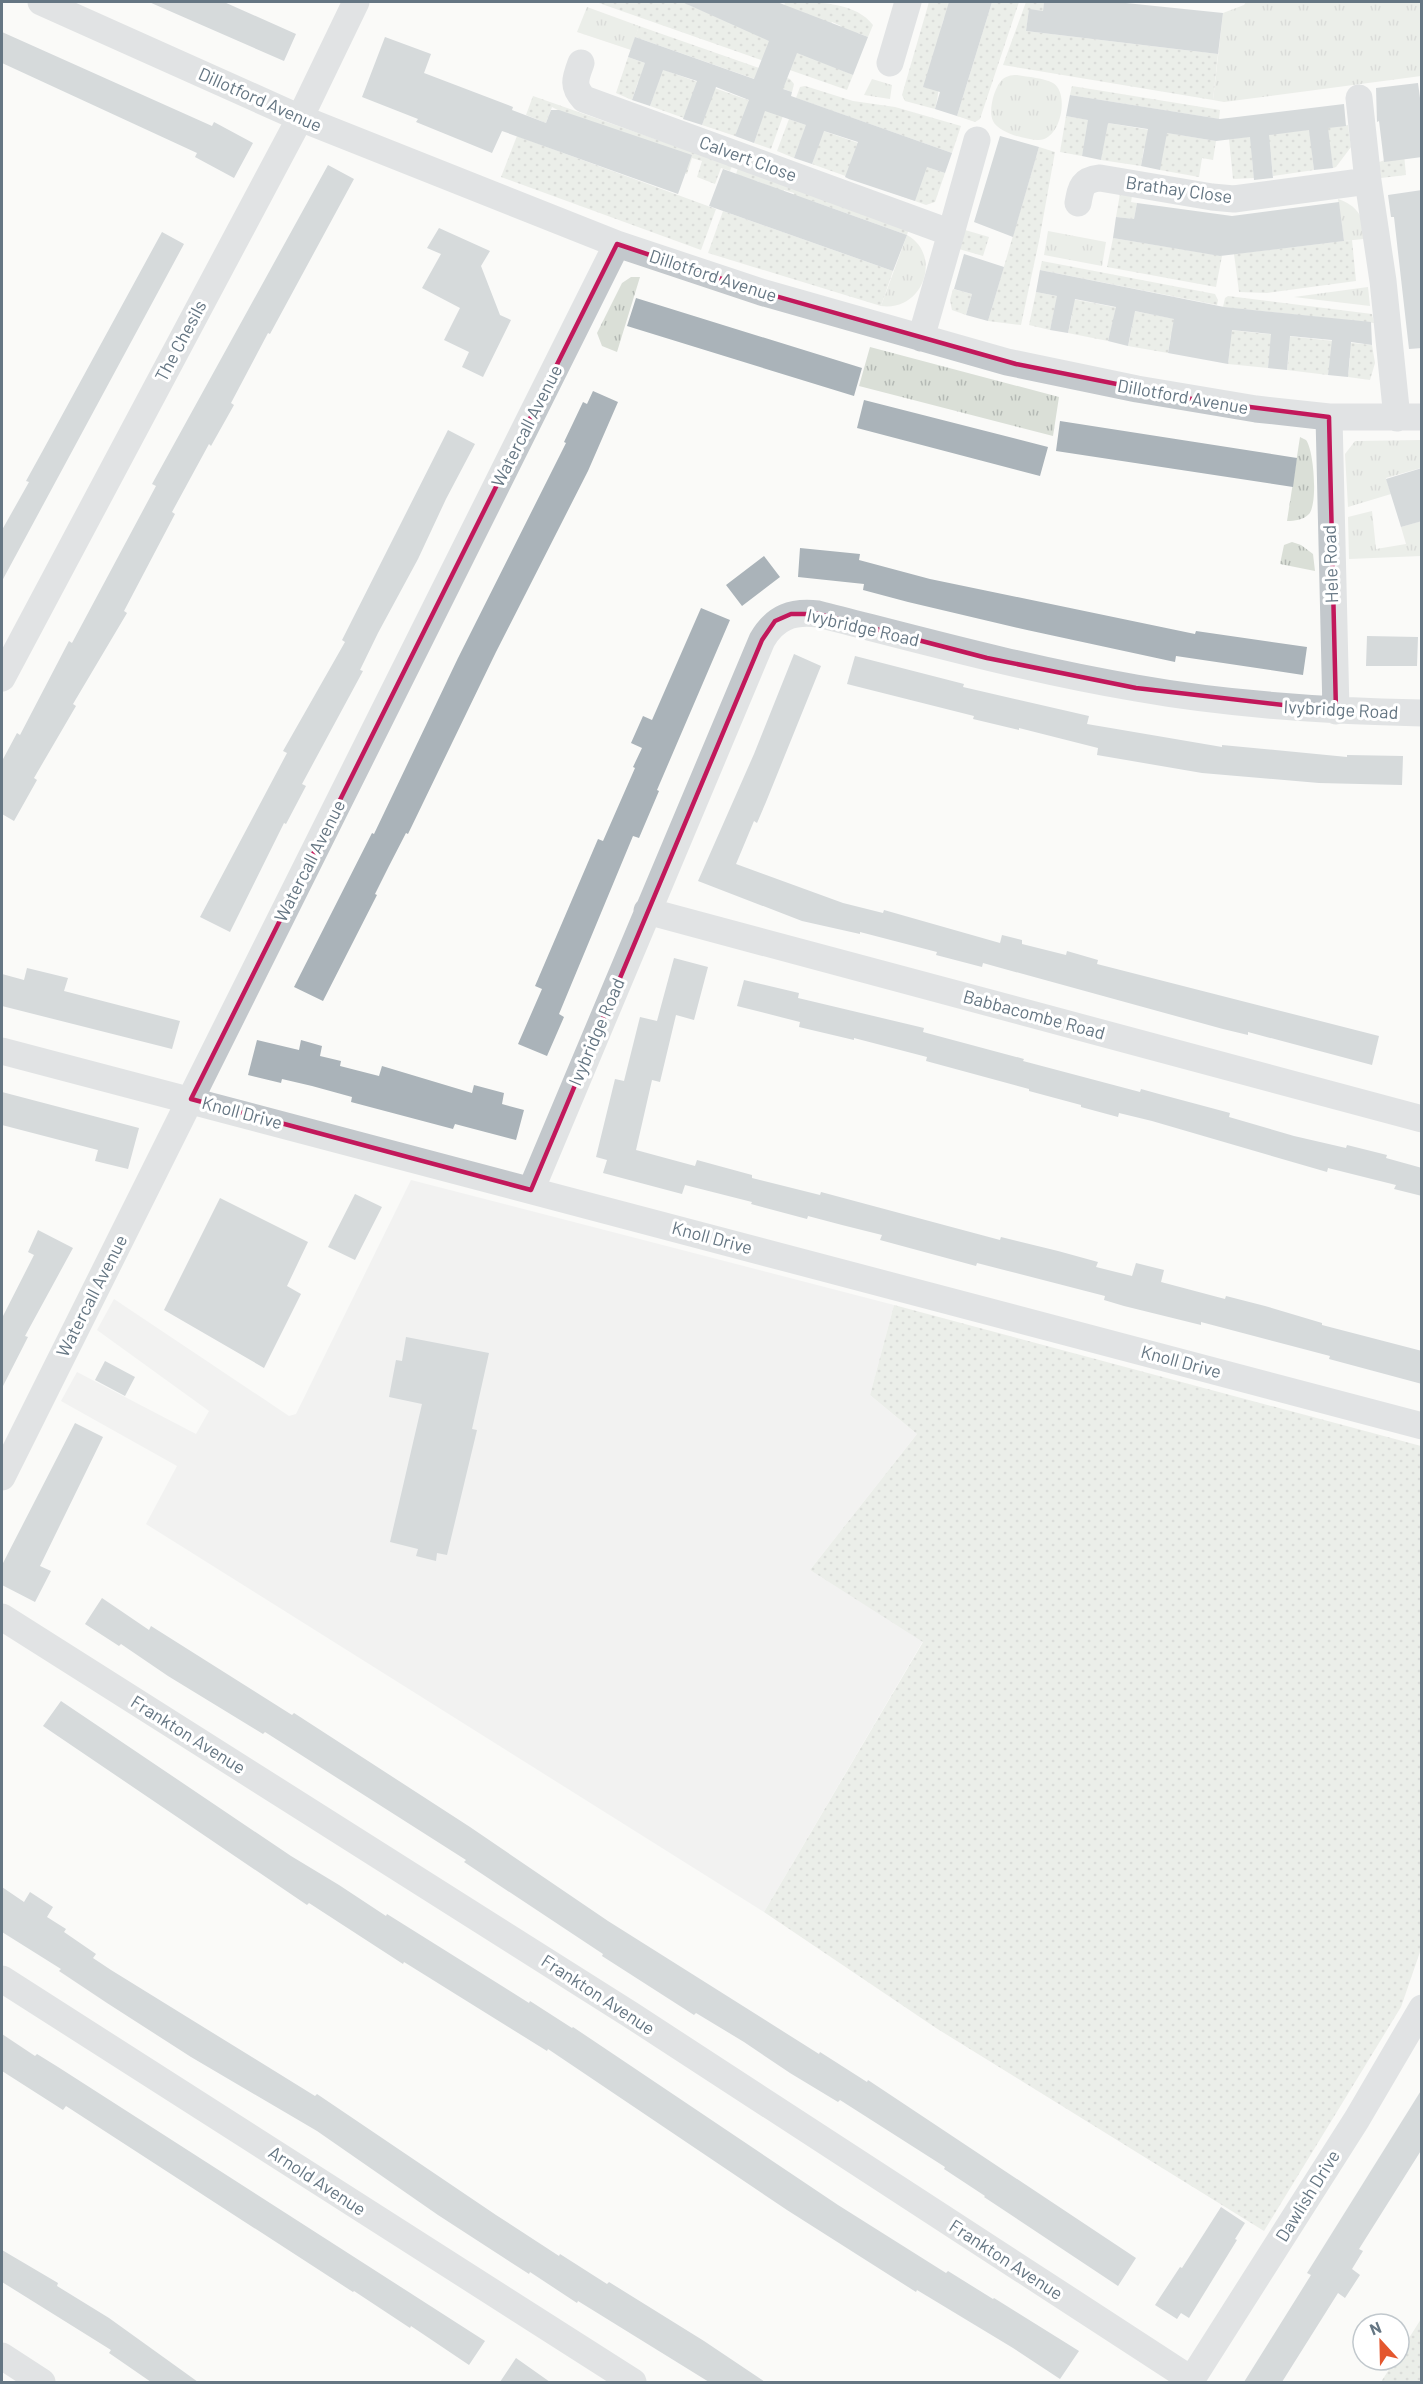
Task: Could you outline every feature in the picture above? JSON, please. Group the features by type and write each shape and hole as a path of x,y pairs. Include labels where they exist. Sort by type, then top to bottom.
{"street":[{"name":"Dillotford Avenue","path":"41,2 300,118 696,273 921,338 1073,377 1202,401 1329,417 1409,417"},
{"name":"The Chesils","path":"2,678 300,118 356,2"},
{"path":"890,63 900,4"},
{"name":"Calvert Close","path":"581,63 574,82 577,92 584,99 951,233"},
{"path":"1359,98 1368,181 1383,281 1409,417"},
{"path":"921,338 977,140"},
{"name":"Brathay Close","path":"1078,203 1083,185 1089,180 1100,178 1234,199 1368,181"},
{"name":"Watercall Avenue","path":"2,1477 617,244"},
{"name":"Hele Road","path":"1329,417 1336,711"},
{"name":"Ivybridge Road","path":"531,1190 762,640 775,621 790,614 818,614 987,657 1136,688 1255,705 1336,711 1422,713"},
{"name":"Babbacombe Road","path":"647,911 1422,1119"},
{"name":"Knoll Drive","path":"2,1051 191,1099 1422,1426"},
{"name":"Frankton Avenue","path":"2,1617 630,2015 1191,2381"},
{"name":"Arnold Avenue","path":"2,1979 633,2382"},
{"name":"Dawlish Drive","path":"1191,2381 1357,2119 1422,2008"},
{"path":"2,2356 42,2382"}],"highlighted area":[{"path":"617,244 761,292 1016,364 1202,401 1329,417 1336,711 1136,688 987,658 818,614 791,614 775,621 762,640 531,1190 191,1099"}],"shaded area":[{"path":"411,1180 894,1305 870,1395 917,1434 810,1570 923,1641 764,1912 146,1524 177,1466 61,1401 77,1372 196,1434 209,1411 97,1330 114,1299 289,1416 296,1414"}],"green space":[{"path":"596,2 688,2 689,5 853,75 847,90"},
{"path":"781,2 819,3 844,7 865,17 873,25 868,37 858,33 852,50 834,43 841,26 832,22 824,39 778,20 785,3"},
{"path":"929,2 954,2 967,6 944,18 941,29 939,86 935,109 905,101 902,95"},
{"path":"992,2 1019,2 980,119 975,122 957,116"},
{"path":"1026,2 1044,2 1043,11 1029,10 1026,31 1218,54 1213,100 1003,65"},
{"path":"1246,2 1421,2 1421,76 1224,102 1213,100 1223,13 1244,5"},
{"path":"587,7 639,26 631,50 577,32"},
{"path":"639,26 790,79 794,84 792,92 635,37"},
{"path":"628,57 784,113 771,149 754,143 760,125 735,136 702,125 708,107 684,118 650,106 656,88 638,82 632,100 616,93"},
{"path":"1017,75 1045,80 1058,88 1062,106 1060,116 1052,133 1045,139 1037,140 1012,135 993,121 991,106 998,85 1006,77"},
{"path":"872,79 892,85 890,99 864,95"},
{"path":"805,86 853,101 895,107 961,126 952,153 796,98 800,87"},
{"path":"1072,86 1220,110 1219,119 1070,95"},
{"path":"533,96 732,166 730,171 721,168 715,184 697,177 702,161 692,158 687,174 667,167 552,107 546,123 526,115"},
{"path":"1066,116 1216,141 1213,160 1202,158 1199,177 1160,170 1153,149 1144,148 1141,166 1101,160 1104,142 1086,138 1082,156 1060,152"},
{"path":"789,119 945,173 935,202 926,205 812,164 818,146 801,140 794,158 777,151"},
{"path":"1348,125 1351,147 1336,167 1333,168 1330,149 1312,152 1314,170 1273,176 1271,157 1252,159 1254,178 1233,179 1229,139"},
{"path":"517,136 716,209 701,250 501,177"},
{"path":"1039,147 1055,152 1021,325 988,321"},
{"path":"1404,154 1406,175 1381,178 1379,162"},
{"path":"738,168 909,228 907,235 812,201 807,217 789,210 794,193 784,190 778,206 766,185 757,181 731,190"},
{"path":"1120,194 1132,196 1131,202 1137,203 1134,219 1116,217"},
{"path":"1338,199 1358,212 1367,235 1363,239 1344,241"},
{"path":"723,211 893,271 881,306 708,253"},
{"path":"965,230 989,237 983,256 959,249"},
{"path":"1048,231 1106,242 1102,266 1044,255"},
{"path":"907,235 918,244 924,255 926,268 923,280 908,300 896,305 881,306"},
{"path":"1113,238 1222,256 1216,287 1107,267"},
{"path":"1352,240 1356,281 1267,293 1239,292 1234,254"},
{"path":"1042,261 1215,294 1218,300 1217,305 1040,270"},
{"path":"631,277 640,277 617,352 602,346 597,333 622,283"},
{"path":"1368,287 1370,306 1294,297"},
{"path":"953,289 972,294 966,315 952,310 950,300"},
{"path":"1036,292 1212,326 1181,336 1171,335 1168,353 1128,346 1132,327 1113,322 1108,341 1068,333 1072,315 1054,312 1050,330 1029,325"},
{"path":"1228,296 1372,314 1374,323 1223,307 1225,298"},
{"path":"1221,329 1372,345 1375,363 1370,380 1348,377 1350,358 1331,355 1328,375 1287,370 1289,351 1270,349 1268,368 1228,364 1230,346 1220,344"},
{"path":"870,347 1059,397 1053,436 859,386"},
{"path":"1300,437 1306,440 1311,454 1314,477 1312,508 1307,516 1299,520 1287,521"},
{"path":"1421,440 1421,468 1386,478 1391,494 1348,507 1345,454 1355,441"},
{"path":"1372,511 1376,549 1406,544 1401,527 1421,521 1421,556 1349,559 1348,517"},
{"path":"1292,542 1301,545 1313,554 1315,571 1280,564 1284,545"},
{"path":"894,1305 1421,1446 1421,1949 1401,2007 1264,2231 936,2028 764,1912 923,1642 810,1570 917,1434 870,1395"},
{"path":"1421,2319 1421,2382 1381,2382 1387,2372 1411,2372 1411,2335"}],"building":[{"path":"149,2 224,2 296,34 284,61"},
{"path":"682,2 777,2 868,37 853,75 797,53 783,89 792,92 791,96 952,153 945,173 927,167 915,201 849,179 845,177 858,142 824,131 812,164 794,158 806,125 765,111 754,143 735,136 749,100 716,87 702,125 683,119 697,81 663,70 650,106 632,100 645,63 628,57 635,37 754,79 769,41"},
{"path":"949,2 992,2 957,116 935,109 940,92 923,87"},
{"path":"1044,2 1116,2 1223,13 1218,54 1026,31 1029,9 1043,11"},
{"path":"2,32 212,126 214,122 253,143 234,178 195,157 197,153 2,63"},
{"path":"385,37 431,54 424,73 513,107 512,110 546,123 551,110 559,110 692,155 678,194 502,131 492,153 416,122 418,119 362,97"},
{"path":"1418,83 1422,113 1422,157 1384,162 1379,121 1377,122 1376,88"},
{"path":"1070,95 1220,119 1344,104 1346,126 1328,128 1333,168 1314,170 1309,130 1269,135 1273,178 1254,180 1250,137 1216,141 1167,133 1160,170 1141,166 1148,129 1108,123 1101,160 1082,156 1088,120 1066,116"},
{"path":"1000,136 1039,147 1013,237 974,222"},
{"path":"328,165 354,179 270,334 268,333 231,403 234,405 211,446 209,444 172,512 175,514 124,611 127,613 73,704 76,706 34,778 37,780 14,821 2,814 2,761 17,733 20,735 69,641 72,643 156,486 152,484"},
{"path":"723,169 907,235 893,271 709,206"},
{"path":"1422,190 1422,348 1409,349 1394,217 1391,217 1388,195"},
{"path":"1339,202 1344,241 1220,256 1113,238 1116,217 1134,219 1137,203 1232,216"},
{"path":"439,228 490,251 481,266 500,315 511,320 483,377 462,367 469,352 444,340 460,308 422,288 441,254 427,248"},
{"path":"162,232 184,244 2,581 2,530 29,482 26,481"},
{"path":"964,254 1004,267 988,321 966,315 972,294 954,289"},
{"path":"1040,270 1224,307 1371,322 1372,345 1351,342 1348,377 1328,375 1332,340 1290,336 1287,370 1268,368 1271,334 1232,330 1228,364 1168,353 1174,319 1135,311 1128,346 1108,341 1116,307 1075,299 1068,333 1050,330 1057,296 1036,292"},
{"path":"636,298 862,368 854,396 627,326"},
{"path":"593,391 618,402 588,471 323,1001 294,987 372,833 374,834 458,658 566,443 564,442 583,402 587,404"},
{"path":"864,400 1048,447 1040,476 857,428"},
{"path":"1060,421 1297,458 1293,487 1056,451"},
{"path":"448,430 475,444 378,633 360,670 363,671 302,784 306,786 286,824 284,823 230,932 200,917 287,753 283,751 345,642 342,640"},
{"path":"1422,468 1422,521 1401,527 1386,479"},
{"path":"800,548 860,554 859,560 930,579 1195,634 1196,631 1307,647 1303,675 1176,656 1175,662 908,602 863,590 864,584 798,577"},
{"path":"764,556 780,577 742,606 726,585"},
{"path":"701,608 730,620 657,790 659,791 639,838 633,836 559,1014 564,1017 547,1056 518,1044 542,989 535,986 598,839 603,841 635,768 633,767 642,748 631,743 643,716 652,720"},
{"path":"1367,636 1418,637 1417,666 1366,666"},
{"path":"794,654 821,666 757,823 754,821 736,864 843,903 883,913 884,910 1000,943 1002,935 1022,940 1022,944 1066,955 1067,951 1098,960 1097,964 1379,1036 1372,1065 1248,1032 1248,1035 1223,1029 983,963 982,967 936,955 937,952 860,932 860,934 802,921 698,881 754,754"},
{"path":"855,656 964,684 963,687 1089,716 1087,724 1222,747 1222,745 1347,757 1347,755 1403,756 1402,785 1319,783 1202,773 1097,755 1098,748 973,719 974,716 847,684"},
{"path":"674,958 708,967 694,1020 676,1015 660,1082 652,1080 636,1150 695,1166 697,1160 752,1175 752,1178 820,1195 821,1192 1000,1240 1001,1237 1058,1251 1098,1262 1096,1267 1132,1276 1136,1263 1164,1270 1161,1282 1225,1299 1226,1296 1265,1306 1322,1323 1322,1325 1422,1351 1422,1384 1329,1359 1330,1356 1201,1322 1201,1325 1124,1306 1104,1300 1105,1296 977,1263 976,1266 880,1240 882,1235 808,1216 807,1219 685,1185 682,1194 603,1173 607,1160 596,1157 615,1079 624,1081 640,1017 657,1021"},
{"path":"27,968 68,978 64,991 180,1021 172,1049 2,1006 2,974 24,980"},
{"path":"744,980 799,993 798,998 924,1028 923,1032 1024,1059 1023,1061 1230,1113 1229,1117 1294,1136 1387,1155 1386,1158 1422,1168 1422,1196 1394,1189 1396,1185 1328,1168 1327,1172 1152,1121 1119,1113 1118,1117 1081,1107 1081,1105 1029,1091 1029,1089 926,1061 927,1057 854,1038 854,1040 799,1027 800,1022 737,1006"},
{"path":"257,1040 299,1050 301,1040 322,1046 320,1056 341,1061 340,1066 379,1076 382,1066 472,1093 474,1085 504,1093 502,1104 524,1110 516,1140 455,1124 453,1129 351,1102 352,1097 312,1086 282,1079 281,1083 248,1075"},
{"path":"2,1092 139,1128 128,1169 95,1161 98,1150 2,1125"},
{"path":"355,1194 382,1207 355,1260 328,1247"},
{"path":"220,1198 308,1242 287,1286 301,1294 264,1368 164,1310"},
{"path":"38,1230 73,1248 25,1336 28,1337 2,1388 2,1318 34,1255 28,1252"},
{"path":"406,1337 489,1353 472,1429 477,1430 447,1555 437,1553 436,1561 416,1556 418,1549 390,1542 422,1404 389,1397 396,1360 402,1361"},
{"path":"105,1361 135,1377 125,1396 95,1380"},
{"path":"75,1423 103,1437 40,1566 51,1571 35,1602 2,1585 2,1565"},
{"path":"102,1598 149,1630 151,1626 292,1715 294,1713 470,1827 608,1921 819,2054 820,2052 867,2082 868,2080 1136,2258 1118,2286 984,2197 944,2169 945,2167 840,2100 838,2102 790,2073 696,2013 694,2015 602,1956 603,1954 464,1862 466,1860 265,1732 263,1734 168,1676 121,1644 119,1646 85,1624"},
{"path":"61,1701 291,1856 529,2003 530,2001 573,2027 838,2205 946,2273 948,2271 1079,2351 1060,2379 917,2290 916,2292 787,2210 548,2049 547,2051 404,1962 403,1964 309,1903 307,1905 43,1726"},
{"path":"2,1887 24,1902 30,1892 53,1907 47,1917 66,1929 64,1932 96,1954 93,1958 111,1970 315,2096 317,2094 559,2256 560,2254 607,2284 609,2282 765,2382 709,2382 578,2301 577,2303 530,2272 529,2274 438,2215 317,2131 191,2057 107,2003 59,1971 61,1969 2,1932"},
{"path":"2,2034 35,2056 37,2054 58,2067 485,2341 469,2365 66,2106 63,2110 2,2071"},
{"path":"1422,2089 1422,2149 1359,2249 1363,2251 1352,2269 1360,2275 1345,2298 1338,2293 1282,2382 1244,2382 1311,2275 1307,2273"},
{"path":"1221,2207 1245,2223 1189,2318 1181,2313 1177,2319 1155,2305"},
{"path":"2,2250 58,2283 57,2286 109,2318 198,2382 151,2382 109,2353 111,2350 2,2282"},
{"path":"516,2358 550,2382 500,2382"}]}
